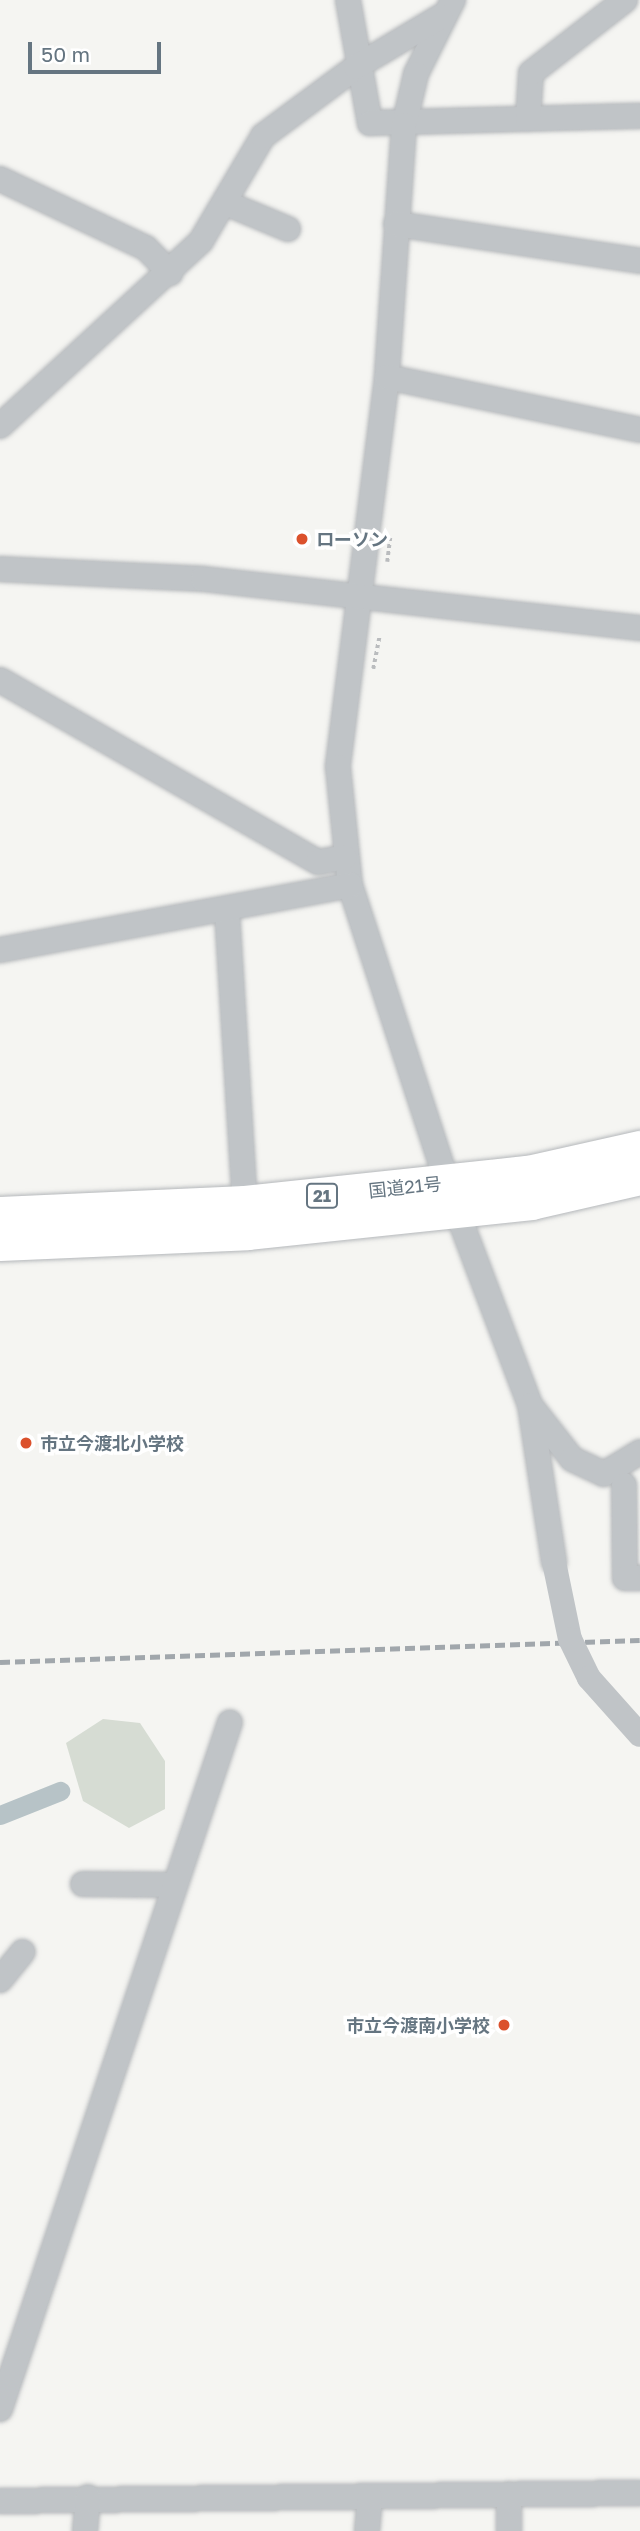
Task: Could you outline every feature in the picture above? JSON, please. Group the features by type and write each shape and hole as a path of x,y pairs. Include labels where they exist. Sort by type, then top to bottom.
{"highway":[{"name":"国道21号","path":"0,1242 247,1231 452,1196 528,1174 640,1149"},
{"name":"国道21号","path":"0,1215 452,1196 531,1201 640,1176"}],"street":[{"path":"348,0 356,67 366,118 404,125 640,116"},
{"path":"528,119 531,73 625,0"},
{"path":"0,426 170,273 228,204 263,136 356,67 446,8"},
{"path":"446,8 404,125 387,377 357,595 338,767 345,857 350,886 452,1196 530,1405 554,1562 570,1639 589,1678 640,1735"},
{"path":"0,178 146,248 170,273"},
{"path":"228,204 288,229"},
{"path":"396,224 640,261"},
{"path":"387,377 640,430"},
{"path":"0,569 357,595 640,628"},
{"path":"0,680 318,862 345,857"},
{"path":"0,950 227,911 350,886"},
{"path":"227,911 245,1204"},
{"path":"530,1405 572,1459 623,1484"},
{"path":"640,1452 623,1484 625,1578 640,1578"},
{"path":"0,2409 10,2349 176,1885 230,1722"},
{"path":"83,1885 176,1885"},
{"path":"0,1980 23,1952"},
{"path":"0,2501 88,2497 640,2493"},
{"path":"509,2494 509,2531"},
{"path":"85,2531 88,2497"},
{"path":"367,2531 370,2497"}],"shaded area":[{"path":"103,1719 140,1723 165,1761 165,1809 129,1828 83,1801 66,1743"}],"waterway":[{"path":"0,1815 60,1791"}],"railway":[{"path":"0,1662 640,1640"}],"place":[{"name":"ローソン","path":"302,539"},
{"name":"市立今渡北小学校","path":"26,1443"},
{"name":"市立今渡南小学校","path":"504,2025"}]}
